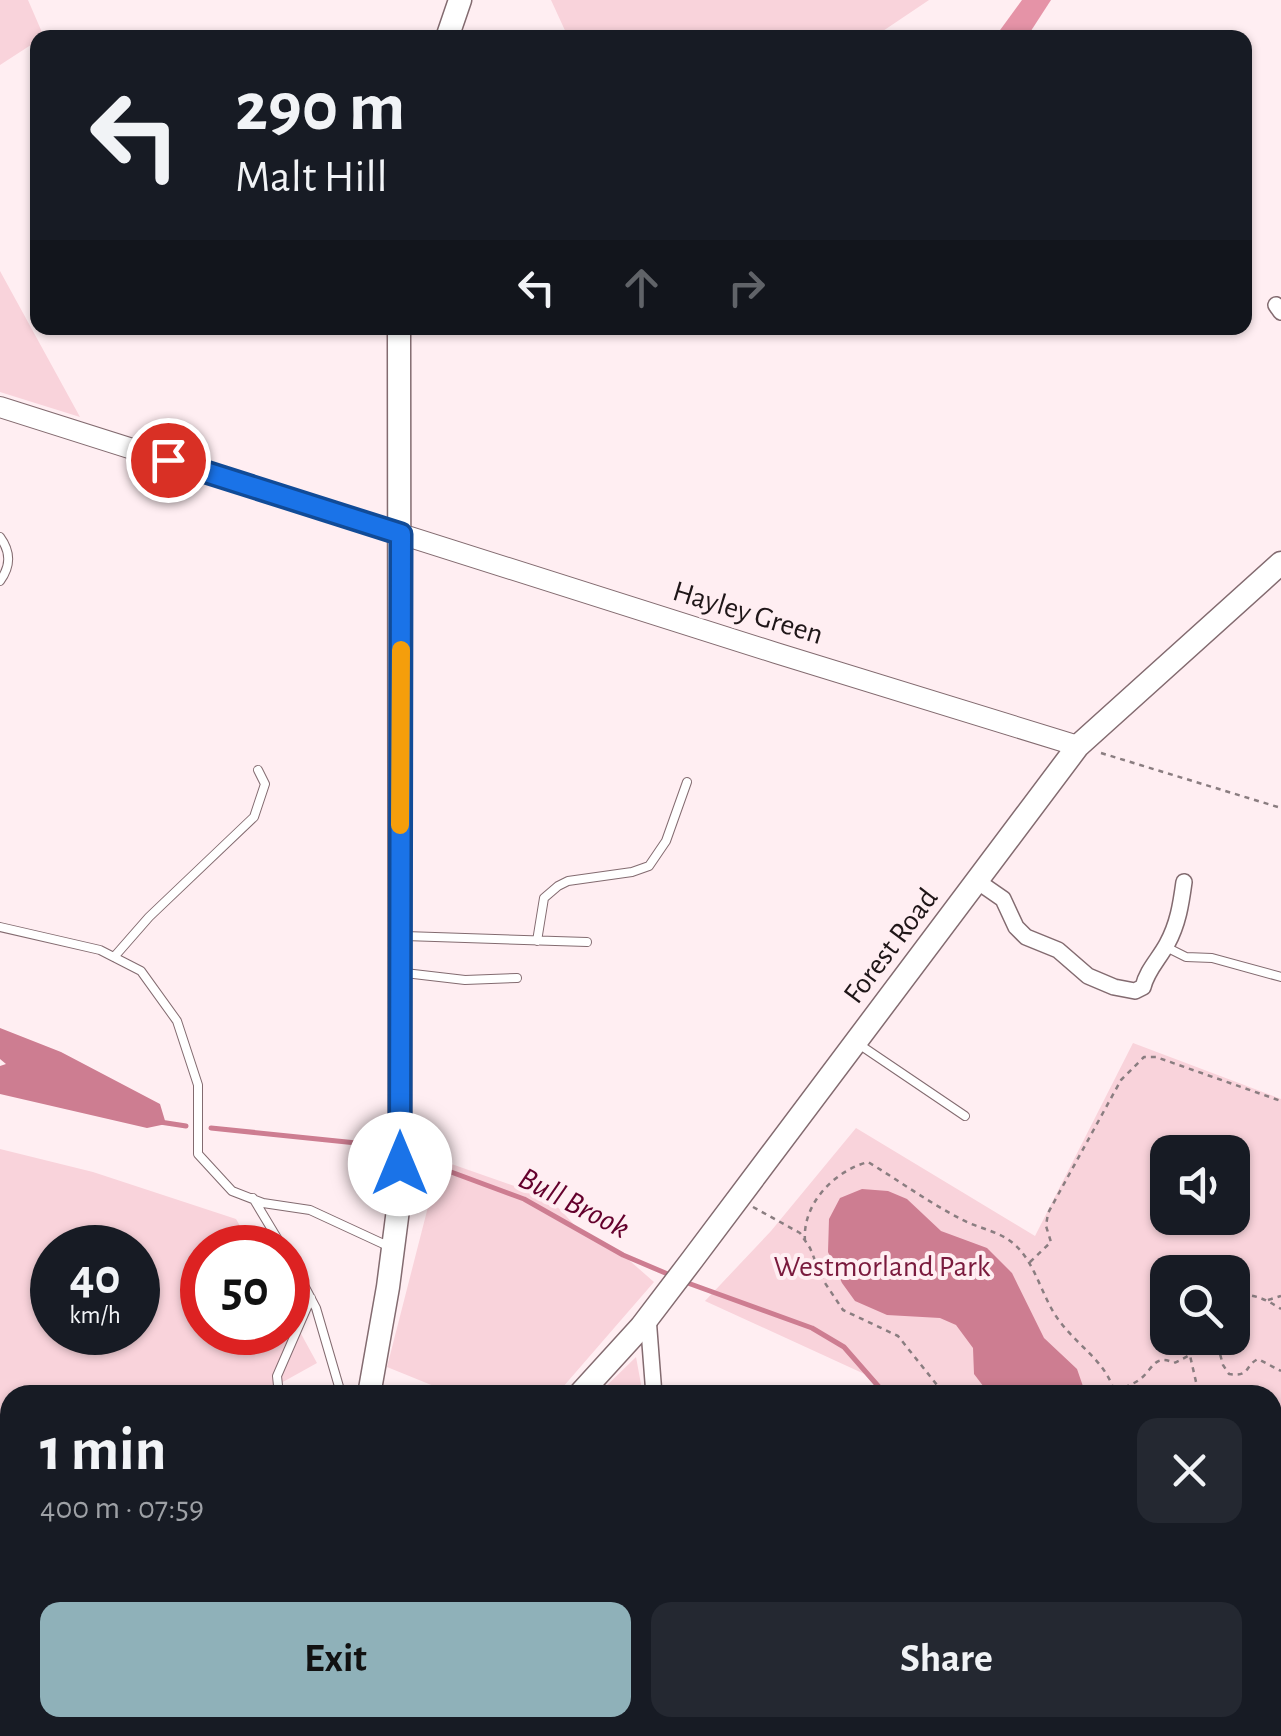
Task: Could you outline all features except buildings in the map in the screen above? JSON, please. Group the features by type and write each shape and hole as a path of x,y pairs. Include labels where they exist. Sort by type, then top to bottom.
{"main road":[{"path":"451,30 460,0"},
{"path":"370,1385 400,1194 399,335"},
{"name":"Forest Road","path":"588,1385 678,1278 1078,746 1281,562"}],"street":[{"name":"Hayley Green","path":"0,407 1078,746"},
{"path":"977,881 1003,899 1016,927 1026,937 1058,950 1088,976 1114,988 1135,991 1143,987 1180,916 1184,882"},
{"path":"648,1317 653,1385"}],"lane":[{"path":"0,538 9,556 0,580"},
{"path":"114,957 254,817 265,784 258,770"},
{"path":"537,941 544,898 558,886 568,880 632,872 649,866 666,841 687,782"},
{"path":"0,927 100,950 140,971 177,1021 198,1085 198,1154 232,1191 264,1203 310,1210 393,1248"},
{"path":"400,936 587,942"},
{"path":"1166,947 1186,957 1212,958 1281,977"},
{"path":"400,972 465,980 517,978"},
{"path":"856,1043 965,1116"},
{"path":"253,1198 269,1225"},
{"path":"311,1298 339,1385"},
{"path":"278,1385 277,1376 311,1298"}],"path":[{"path":"1078,746 1281,808"},
{"path":"1029,1263 1051,1242 1046,1226 1048,1213 1121,1080 1144,1057 1156,1057 1281,1101"},
{"path":"805,1240 804,1228 824,1188 849,1167 868,1162 959,1218 1014,1243 1029,1263 1050,1309 1097,1360 1113,1385"},
{"path":"738,1198 800,1233 822,1280 843,1310 898,1336 937,1385"},
{"path":"1250,1294 1281,1308"},
{"path":"1267,1300 1281,1296"},
{"path":"1131,1385 1159,1360 1174,1363 1187,1355"},
{"path":"1189,1355 1197,1385"},
{"path":"1220,1355 1229,1374 1239,1376 1258,1360 1281,1371"}],"green space":[{"path":"0,0 28,0 41,30 30,30 30,46 0,65"},
{"path":"551,0 929,0 884,30 565,30"},
{"path":"0,271 30,326 30,335 35,335 80,417 0,392"},
{"name":"Westmorland Park","path":"1133,1043 1281,1099 1281,1385 876,1385 871,1377 705,1301 771,1231 856,1128 1035,1236"},
{"path":"0,1149 93,1172 236,1219 239,1225 180,1225 180,1355 310,1355 310,1350 317,1363 281,1385 0,1385"},
{"path":"440,1160 549,1198 584,1235 622,1254 654,1282 565,1385 431,1385 387,1367"},
{"path":"636,1357 641,1385 607,1385"}],"shaded area":[{"path":"1022,0 1051,0 1032,30 1000,30"},
{"path":"0,1028 61,1052 160,1104 166,1124 147,1128 0,1094 0,1066 6,1064 0,1059"},
{"path":"862,1189 888,1191 907,1199 941,1231 987,1248 1012,1273 1044,1338 1077,1369 1083,1385 982,1385 974,1374 973,1348 956,1325 940,1318 887,1315 855,1301 828,1252 829,1219 840,1198"}],"waterway":[{"name":"Bull Brook","path":"160,1122 186,1126"},
{"name":"Bull Brook","path":"211,1128 376,1145 393,1151"},
{"name":"Bull Brook","path":"408,1156 524,1199 623,1255 670,1275"},
{"name":"Bull Brook","path":"685,1282 812,1328 844,1347 877,1385"}],"slow traffic":[{"path":"400,825 401,650"}],"route":[{"path":"168,460 401,534 400,1164"}]}
